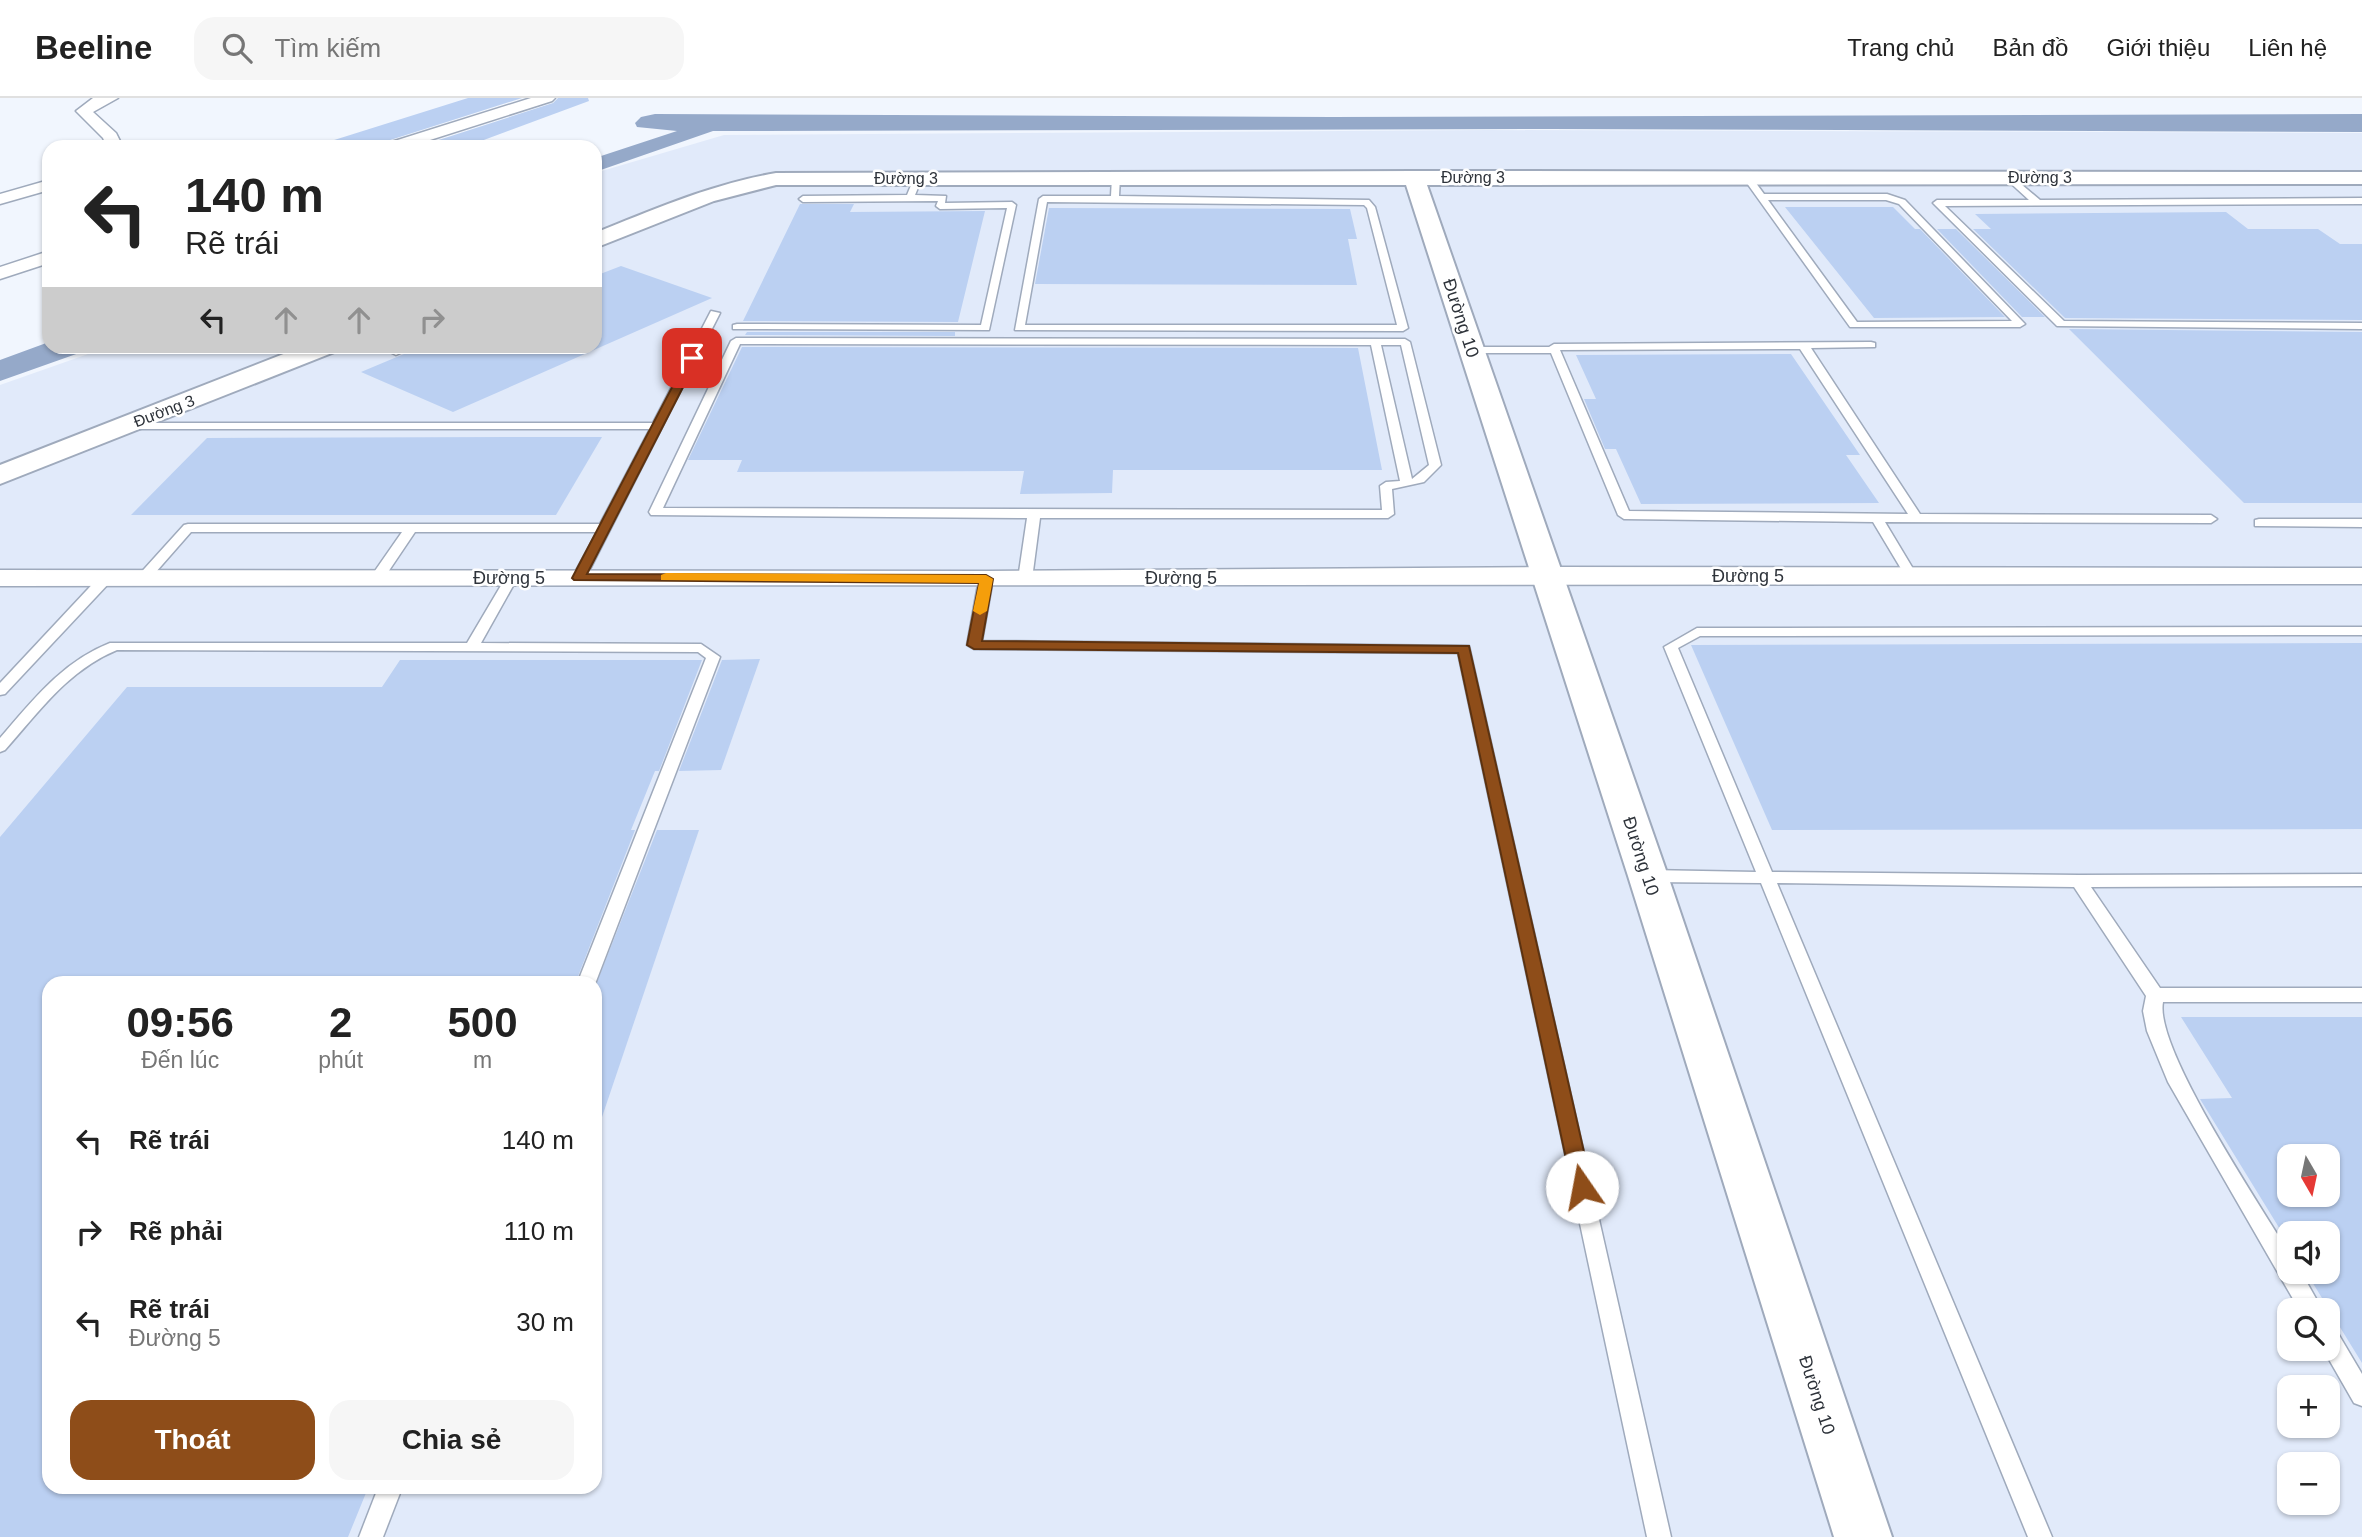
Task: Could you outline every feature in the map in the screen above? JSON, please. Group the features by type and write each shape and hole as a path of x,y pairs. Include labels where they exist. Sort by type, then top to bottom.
{"street":[{"path":"110,98 99,101 84,111 112,140"},
{"path":"413,140 547,98"},
{"name":"Đường 3","path":"602,238 718,193 761,181 1116,177 2362,178"},
{"name":"Đường 10","path":"1414,177 1647,876 1863,1537"},
{"path":"0,199 42,188"},
{"path":"0,274 42,259"},
{"name":"Đường 3","path":"0,475 308,354"},
{"name":"Đường 5","path":"0,578 2362,576"}],"lane":[{"path":"1115,199 1116,177"},
{"path":"1261,177 1262,199"},
{"path":"1747,177 1854,325 2020,324 1902,202 1887,197 1762,197"},
{"path":"2009,177 2038,202"},
{"path":"910,198 918,178"},
{"path":"737,327 985,328 1012,205 940,206 943,198 803,199"},
{"path":"1043,199 1115,199 1359,200 1369,204 1403,328 1020,328 1043,199"},
{"path":"2362,201 1937,203 2061,324 2362,326"},
{"path":"579,578 715,313"},
{"path":"1375,341 1406,410 1435,465 1431,473 1407,484 1386,486 1388,514 655,512 736,341 1375,341 1405,342 1406,410 1407,484"},
{"path":"1804,345 1916,518"},
{"path":"1472,350 1871,345"},
{"path":"1555,350 1625,515 2211,519"},
{"path":"127,426 658,426"},
{"path":"1025,579 1034,514"},
{"path":"1877,518 1912,577"},
{"path":"2259,523 2362,523"},
{"path":"143,578 188,528 604,528"},
{"path":"376,578 411,528"},
{"path":"0,691 106,578"},
{"path":"472,647 512,578"},
{"path":"986,579 974,645 1464,649 1659,1537"},
{"path":"2040,1537 1671,647 1697,632 2362,631"},
{"path":"0,747 75,664 96,652 115,646 701,648 713,657 589,976"},
{"path":"1647,876 2080,881 2362,880"},
{"path":"2080,881 2155,995 2152,1011 2156,1031 2177,1082 2277,1252"},
{"path":"2155,995 2362,995"},
{"path":"2340,1357 2362,1395"},
{"path":"371,1537 388,1494"}],"shaded area":[{"path":"1489,130 2362,133 2362,1537 0,1537 0,385 88,354 602,354 602,171 724,135"}],"water":[{"path":"655,114 1332,117 2362,114 2362,132 1551,129 713,131 602,170 602,156 677,131 637,127 635,123 641,117"},
{"path":"42,345 42,354 76,354 0,381 0,360"}],"building":[{"path":"468,98 522,98 390,140 334,140"},
{"path":"558,98 588,98 589,101 484,140 439,140 553,103"},
{"path":"800,204 854,204 850,212 985,211 958,322 743,321"},
{"path":"1785,207 1893,207 1915,229 1920,229 2005,317 1874,318"},
{"path":"1049,208 1350,209 1357,239 1348,239 1357,285 1035,284"},
{"path":"2226,212 2248,229 2318,229 2340,244 2362,244 2362,320 2065,318 1973,229 1991,229 1975,214"},
{"path":"1937,229 1956,229 2045,317 2022,317"},
{"path":"621,266 712,298 602,346 602,273"},
{"path":"2069,329 2362,332 2362,503 2244,503"},
{"path":"747,332 955,332 955,336 745,335"},
{"path":"742,347 1358,348 1382,470 1113,470 1112,493 1020,494 1024,471 737,472 742,460 688,460"},
{"path":"404,354 585,354 453,412 361,372"},
{"path":"1791,354 1860,455 1846,455 1879,503 1641,504 1616,449 1605,449 1584,399 1596,399 1576,355"},
{"path":"602,437 556,515 131,515 207,438"},
{"path":"2362,643 2362,829 1772,830 1691,645"},
{"path":"760,659 721,770 679,771 722,660"},
{"path":"400,660 702,660 659,771 655,771 631,830 635,830 578,976 42,976 42,1494 366,1494 348,1537 0,1537 0,837 127,687 382,687"},
{"path":"657,830 699,830 602,1117 602,976 599,976"},
{"path":"2181,1017 2362,1017 2362,1363 2340,1327 2340,1298 2322,1298 2313,1284 2340,1284 2340,1221 2277,1221 2277,1224 2200,1099 2232,1098"}],"slow traffic":[{"path":"666,577 986,579 980,611"}],"route":[{"path":"692,358 579,578 986,579 974,645 1464,649 1582,1187"}]}
